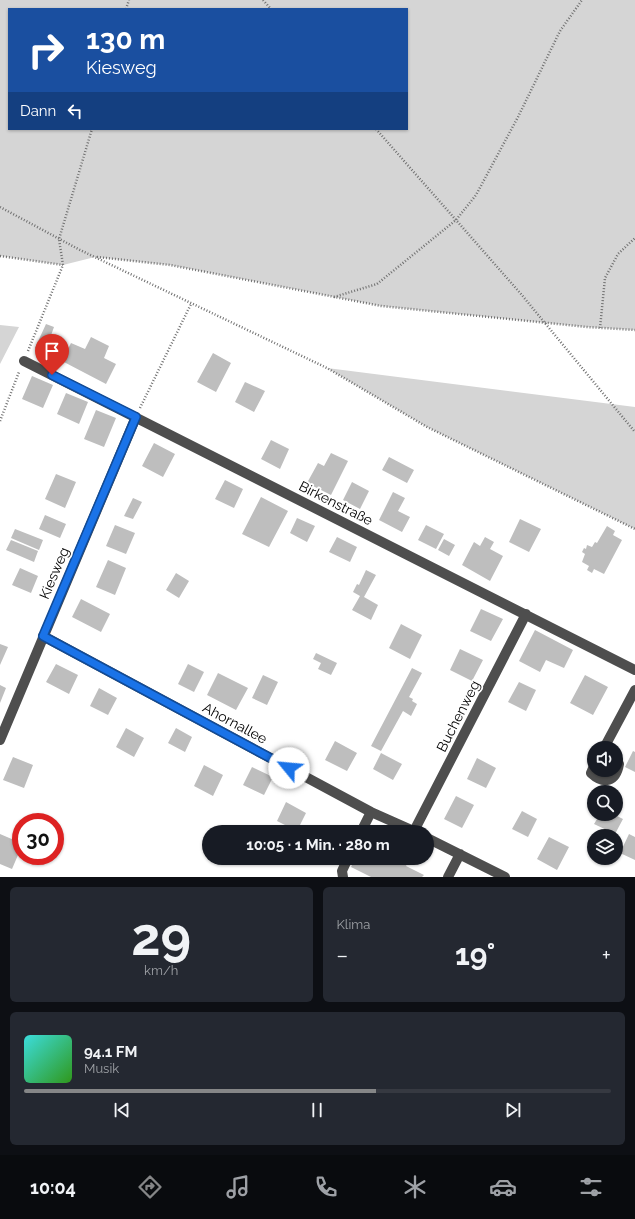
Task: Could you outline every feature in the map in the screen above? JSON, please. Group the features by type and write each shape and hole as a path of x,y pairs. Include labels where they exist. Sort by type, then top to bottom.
{"street":[{"name":"Birkenstraße","path":"24,361 635,670"},
{"name":"Kiesweg","path":"0,740 136,417"},
{"name":"Buchenweg","path":"419,825 526,614"},
{"name":"Ahornallee","path":"43,636 371,812 400,825"},
{"path":"608,741 635,690"},
{"path":"595,777 605,781 608,781 613,777"},
{"path":"364,825 371,812"},
{"path":"434,841 505,877"},
{"path":"448,877 460,854"},
{"path":"343,877 342,871 345,865"}],"path":[{"path":"263,0 270,8"},
{"path":"333,297 378,284 456,220 476,195 518,117 560,32 582,0"},
{"path":"0,421 63,265 59,239 92,130"},
{"path":"377,130 521,294 635,432"},
{"path":"0,207 95,257 327,368 427,427 635,529"},
{"path":"600,328 605,278 618,254 635,238"},
{"path":"0,256 63,265"},
{"path":"95,257 170,265 381,306 545,323 635,330"},
{"path":"136,417 191,304"}],"shaded area":[{"path":"0,0 635,0 635,330 587,327 381,306 170,265 95,257 63,265 0,256"},
{"path":"0,325 19,327 0,364"},
{"path":"327,368 635,407 635,529 427,427"}],"building":[{"path":"46,324 54,327 45,352 35,348"},
{"path":"91,337 109,346 104,358 116,364 106,384 62,361 71,343 85,349"},
{"path":"213,353 231,363 216,392 197,382"},
{"path":"32,376 53,385 43,408 22,399"},
{"path":"245,382 265,391 254,412 235,402"},
{"path":"66,393 88,402 79,424 57,414"},
{"path":"96,410 116,418 104,447 84,439"},
{"path":"271,440 289,449 280,469 261,459"},
{"path":"154,443 175,454 163,477 142,466"},
{"path":"331,453 348,461 331,495 307,483 318,463 324,466"},
{"path":"389,457 414,470 407,483 382,470"},
{"path":"56,474 76,482 65,508 45,499"},
{"path":"225,480 243,489 234,508 215,499"},
{"path":"352,482 369,491 360,509 343,500"},
{"path":"393,492 405,498 398,511 410,517 402,532 379,520"},
{"path":"261,497 288,511 269,547 242,534"},
{"path":"133,498 142,502 133,519 124,516"},
{"path":"45,515 66,524 60,538 39,529"},
{"path":"297,518 315,526 307,542 290,533"},
{"path":"520,519 541,529 529,552 509,542"},
{"path":"115,525 135,533 126,554 106,546"},
{"path":"426,525 444,534 436,549 418,540"},
{"path":"607,526 615,531 613,535 622,540 604,574 594,569 592,573 587,570 589,566 582,562 585,554 582,552 584,548 586,549 587,545 592,547 595,542 597,543"},
{"path":"15,529 43,540 39,550 11,538"},
{"path":"337,537 357,547 350,562 329,552"},
{"path":"485,537 494,542 490,549 503,556 490,581 462,565 474,542 480,546"},
{"path":"444,539 455,545 449,556 438,550"},
{"path":"11,540 38,551 34,562 6,550"},
{"path":"108,560 126,568 115,595 96,587"},
{"path":"20,568 38,576 31,593 12,585"},
{"path":"366,570 376,575 364,597 378,605 371,620 352,610 360,596 353,592 357,584 359,585"},
{"path":"176,573 189,581 179,598 166,590"},
{"path":"81,599 110,614 101,632 72,617"},
{"path":"481,609 503,619 491,641 470,631"},
{"path":"401,624 422,635 410,659 389,648"},
{"path":"535,630 573,650 564,668 546,660 540,672 519,661"},
{"path":"0,644 8,647 0,665"},
{"path":"460,649 483,660 472,681 450,670"},
{"path":"316,653 337,663 331,675 318,669 321,663 313,659"},
{"path":"56,664 78,675 69,694 46,682"},
{"path":"188,664 204,672 194,692 178,684"},
{"path":"412,668 422,673 409,697 417,704 411,716 403,711 381,751 371,746"},
{"path":"218,673 248,688 236,710 207,695"},
{"path":"263,675 278,682 267,705 252,698"},
{"path":"585,675 608,687 593,715 570,703"},
{"path":"519,682 536,690 526,711 508,702"},
{"path":"0,685 6,688 0,703"},
{"path":"99,688 117,698 108,715 90,706"},
{"path":"126,728 144,738 134,757 116,747"},
{"path":"176,728 192,737 185,752 168,743"},
{"path":"335,741 357,753 347,771 325,760"},
{"path":"633,751 635,752 635,772 625,767"},
{"path":"381,753 402,764 393,780 373,769"},
{"path":"13,757 33,765 24,788 3,780"},
{"path":"477,758 496,768 486,788 467,779"},
{"path":"204,765 223,775 213,796 194,786"},
{"path":"252,767 273,777 264,795 243,785"},
{"path":"456,796 474,805 462,828 444,819"},
{"path":"286,802 306,813 300,825 285,825 277,821"},
{"path":"522,811 537,819 528,837 512,829"},
{"path":"596,821 622,821 618,829 604,829 594,824"},
{"path":"0,834 12,839 12,865 14,865 12,869 0,864"},
{"path":"629,834 635,837 635,860 623,854 623,847"},
{"path":"549,837 569,847 557,870 537,859"},
{"path":"352,865 406,865 424,875 422,877 371,877 351,867"}],"route":[{"path":"52,375 136,417 43,636 289,768"}]}
